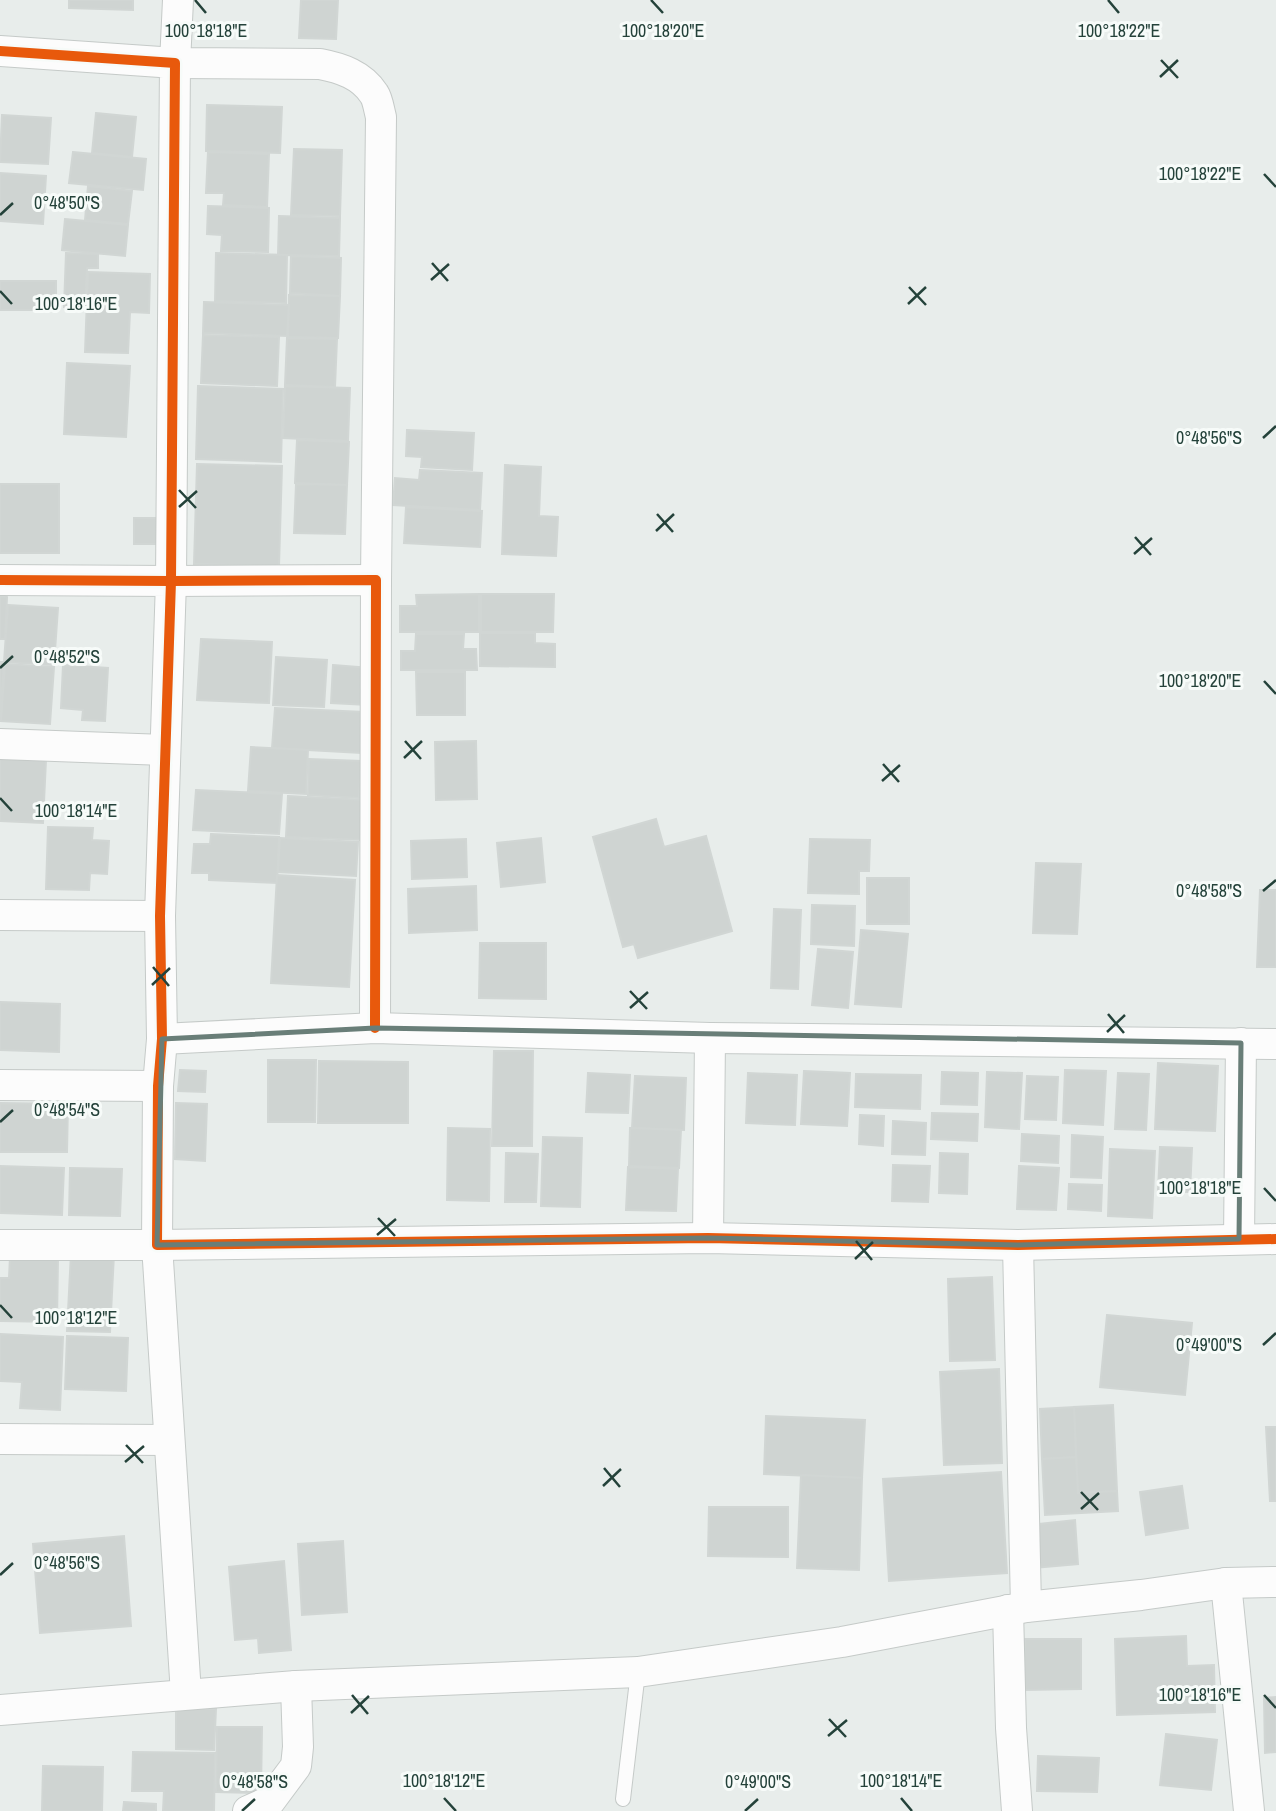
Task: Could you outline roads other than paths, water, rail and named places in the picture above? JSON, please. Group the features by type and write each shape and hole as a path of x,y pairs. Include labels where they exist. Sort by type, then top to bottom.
{"street":[{"path":"178,0 175,63 171,581 160,916 162,1039 158,1086 157,1245 186,1694"},
{"path":"0,51 175,63 320,64 341,68 356,77 375,95 381,117 375,1028"},
{"path":"0,580 376,580"},
{"path":"0,744 165,750"},
{"path":"0,915 160,916"},
{"path":"162,1039 375,1028 710,1038 1276,1044"},
{"path":"708,1238 710,1038"},
{"path":"1240,1239 1241,1043"},
{"path":"0,1086 158,1086"},
{"path":"0,1245 708,1238 1018,1245 1276,1239"},
{"path":"1017,1811 1011,1728 1017,1608 1018,1245"},
{"path":"0,1439 169,1440"},
{"path":"0,1710 296,1686 638,1672 842,1642 1017,1608 1226,1583 1276,1582"},
{"path":"1226,1583 1249,1811"},
{"path":"248,1811 270,1801 296,1766 296,1686"}],"lane":[{"path":"622,1799 638,1672"}]}
